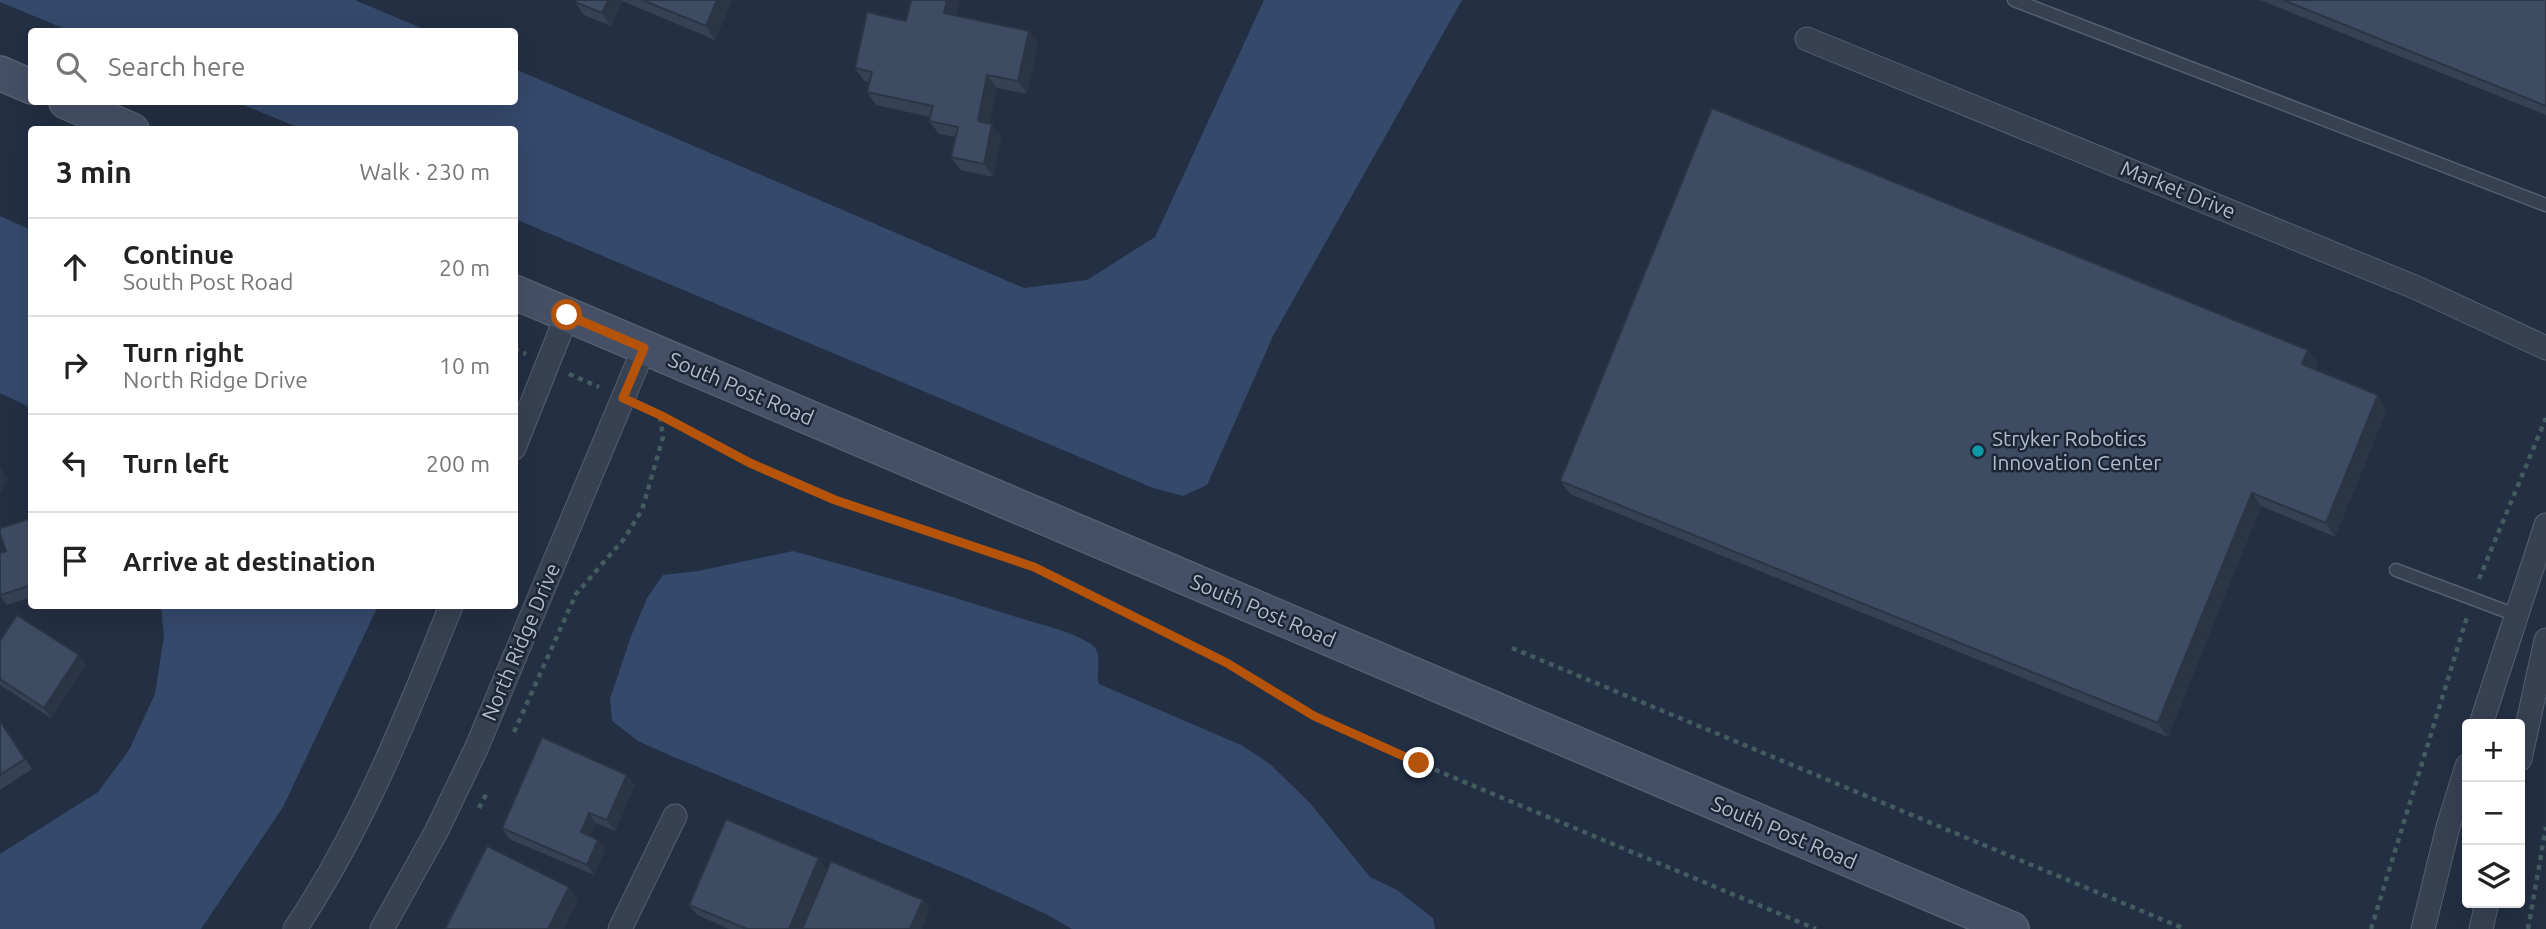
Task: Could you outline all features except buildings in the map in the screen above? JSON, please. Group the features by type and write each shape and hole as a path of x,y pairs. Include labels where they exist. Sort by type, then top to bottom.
{"street":[{"name":"Market Drive","path":"1807,38 2417,288 2546,348"},
{"path":"0,73 28,85"},
{"path":"73,105 123,126"},
{"name":"South Post Road","path":"518,294 2012,929"},
{"path":"518,437 567,315"},
{"name":"North Ridge Drive","path":"382,929 436,832 476,749 644,348"},
{"path":"2483,719 2546,525"},
{"path":"295,929 355,825 400,733 450,609"},
{"path":"2525,736 2546,640"},
{"path":"2423,929 2462,782"},
{"path":"620,929 675,816"},
{"path":"2481,929 2486,908"}],"lane":[{"path":"2014,0 2546,205"},
{"path":"2396,570 2516,615"}],"path":[{"path":"518,351 660,415 750,463 835,500 1034,567 1227,663 1314,716 1419,763 1816,929"},
{"path":"512,738 576,594 624,539 642,510 663,437 660,415"},
{"path":"2371,929 2486,559 2546,418"},
{"path":"1512,648 2185,929"},
{"path":"477,813 489,789"},
{"path":"2528,929 2546,827"}],"water":[{"path":"355,0 421,28 63,28 0,2"},
{"path":"1264,0 1462,0 1273,336 1207,485 1183,496 1153,488 518,220 518,126 295,126 243,105 518,105 518,70 1024,288 1087,280 1155,237"},
{"path":"0,216 28,229 28,407 0,393"},
{"path":"793,551 1052,627 1091,644 1098,657 1099,684 1241,745 1270,764 1310,803 1370,877 1397,890 1433,918 1435,929 1072,929 1046,914 962,876 638,741 612,721 610,699 630,639 647,598 663,575 698,571"},
{"path":"161,609 377,609 283,807 201,929 0,929 0,854 98,792 129,750 155,694 164,636"}],"place":[{"name":"Stryker Robotics Innovation Center","path":"1978,451"}],"route":[{"path":"567,315 644,348 623,398 750,463 835,500 1034,567 1227,663 1314,716 1419,763"}]}
